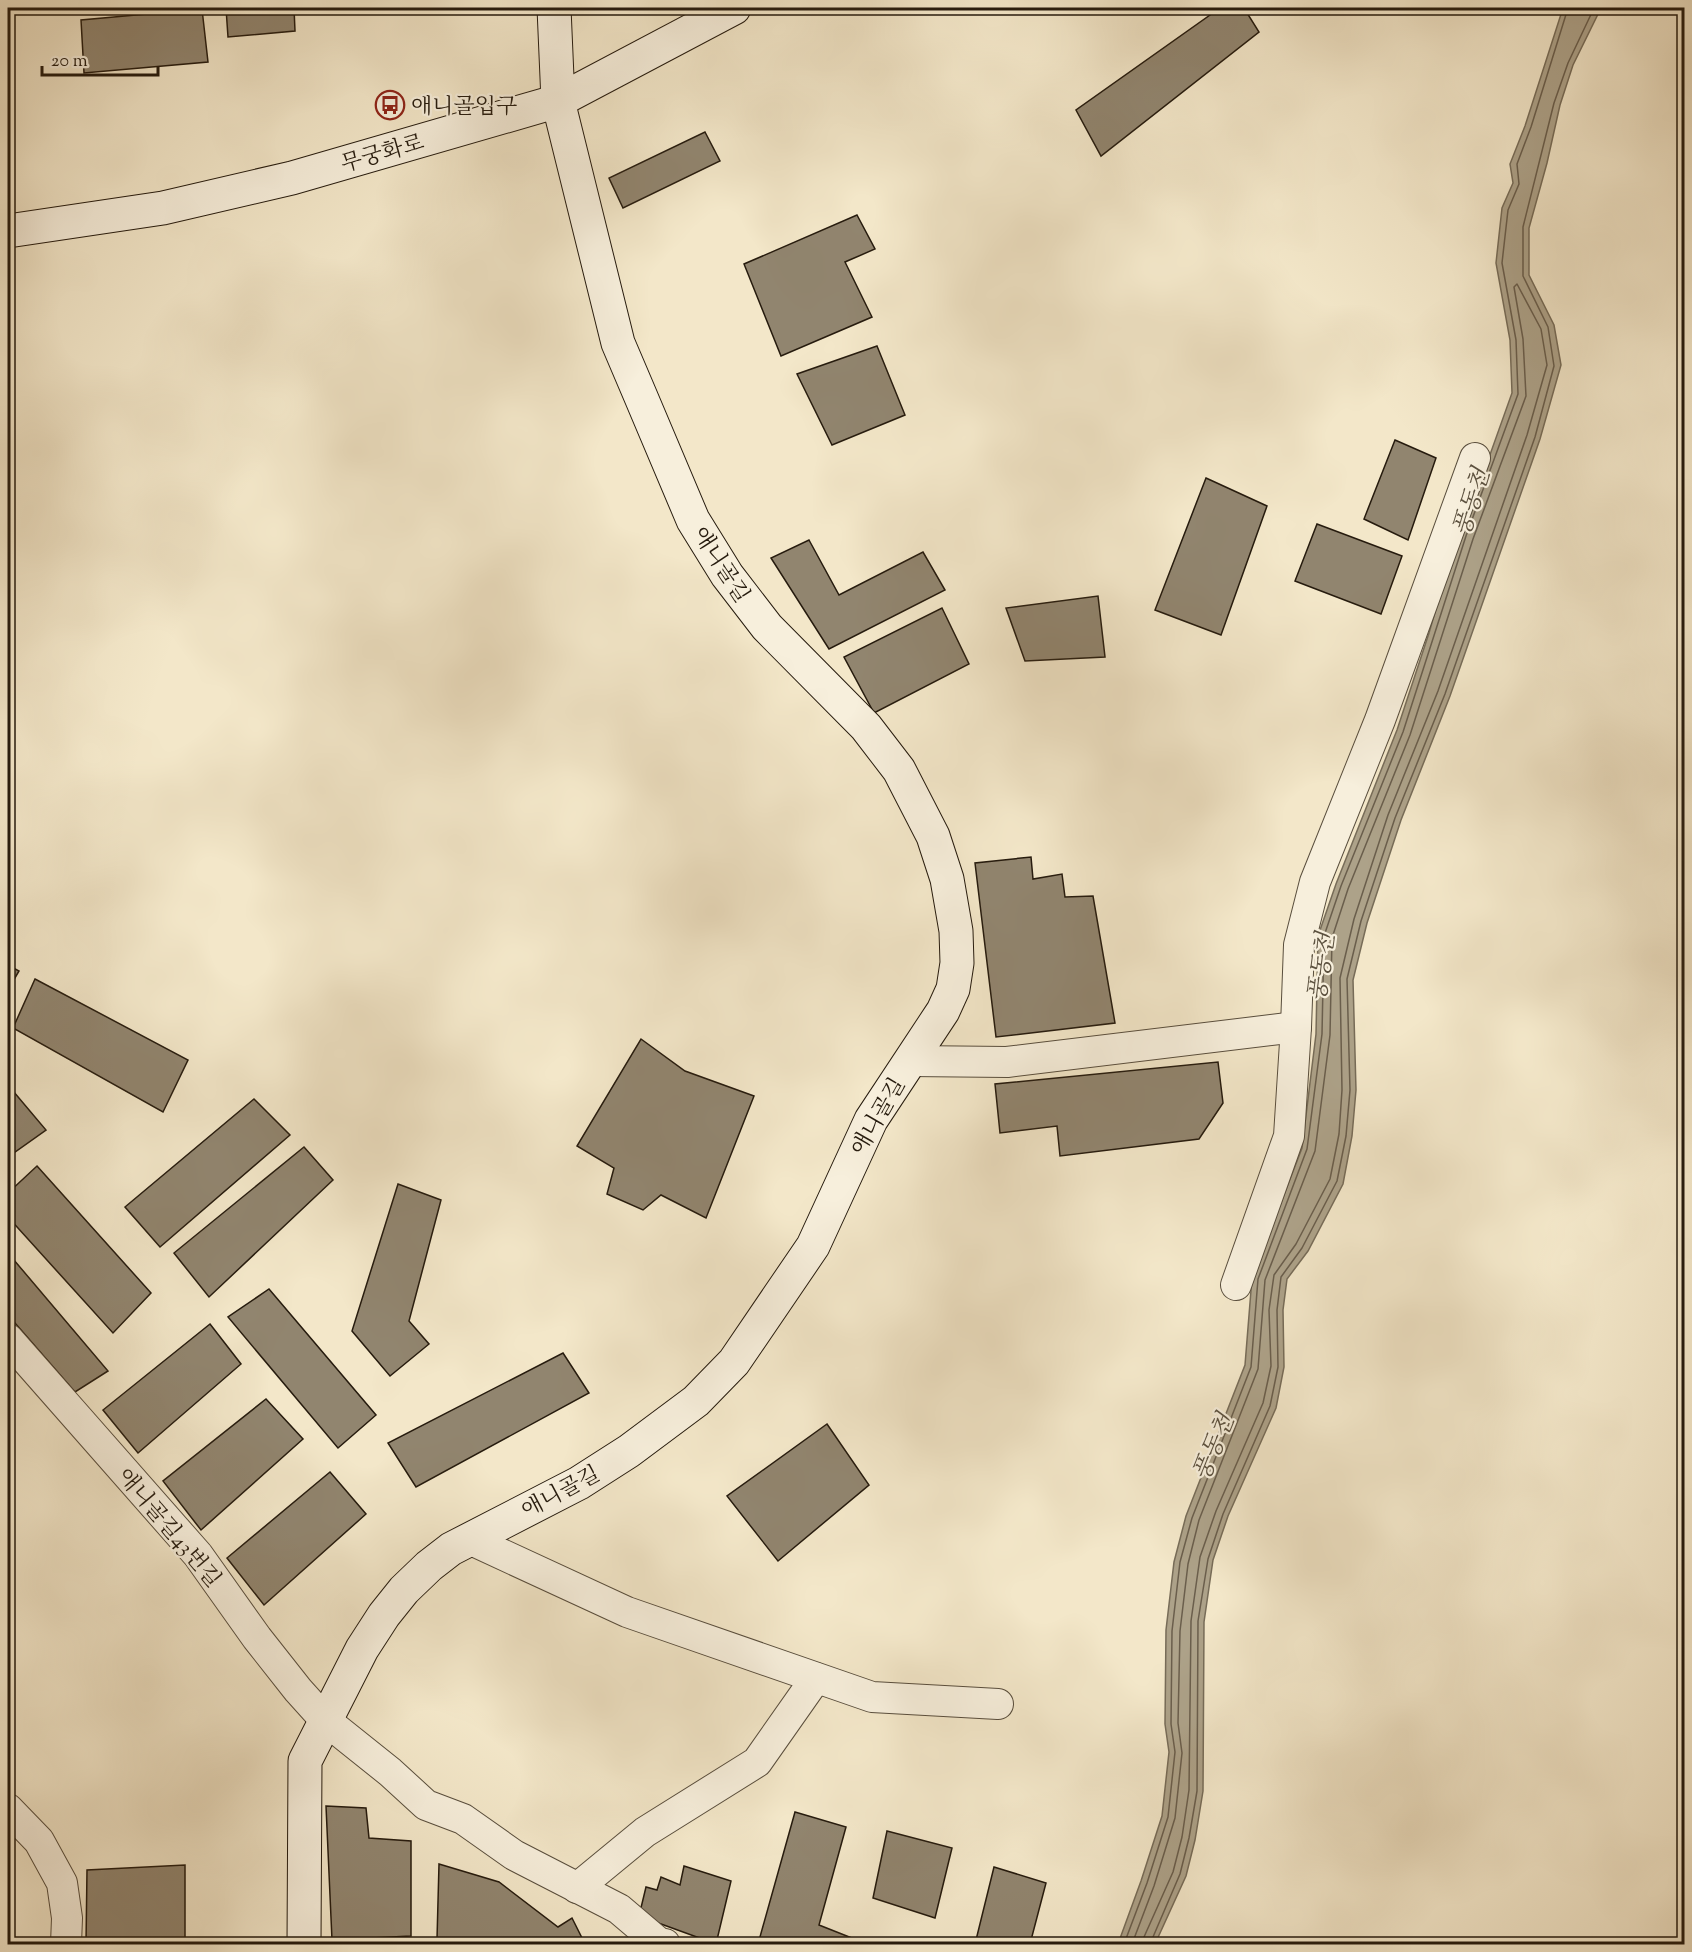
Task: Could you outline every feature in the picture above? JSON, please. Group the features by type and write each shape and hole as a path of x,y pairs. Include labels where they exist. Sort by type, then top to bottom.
{"street":[{"name":"애니골길","path":"304,1944 305,1761 362,1649 384,1615 404,1590 429,1566 469,1539 579,1483 629,1451 696,1401 734,1362 813,1246 860,1141 882,1103 944,1011 953,989 957,963 956,931 947,879 933,836 899,770 866,727 756,614 727,575 693,520 618,343 558,101 554,8"},
{"name":"무궁화로","path":"8,231 163,208 292,178 558,101 734,8"},
{"path":"1236,1285 1289,1136 1299,945 1315,882 1380,720 1475,458"},
{"name":"애니골길","path":"910,1061 1007,1062 1296,1027"},
{"name":"애니골길43번길","path":"8,1339 198,1555 264,1647 325,1720 390,1772 426,1805 463,1819 514,1855 619,1910 659,1943 665,1944"},
{"path":"469,1539 627,1612 872,1697 999,1704"},
{"path":"577,1888 645,1832 757,1762 816,1678"},
{"path":"8,1809 39,1841 62,1883 67,1918 66,1944"}],"water":[{"name":"풍동천","path":"1563,8 1601,8 1573,65 1560,105 1529,228 1529,275 1554,325 1561,365 1540,439 1450,696 1401,820 1367,923 1353,980 1356,1090 1352,1136 1343,1184 1308,1251 1287,1279 1283,1310 1284,1367 1276,1408 1228,1516 1213,1560 1204,1622 1203,1791 1186,1876 1155,1944 1118,1944 1162,1816 1169,1752 1165,1724 1166,1630 1174,1562 1186,1516 1245,1365 1252,1278 1302,1148 1316,1034 1318,936 1336,884 1397,730 1440,595 1512,393 1510,340 1496,263 1502,208 1513,183 1510,164 1525,126"}],"building":[{"path":"226,8 294,8 295,31 228,37"},
{"path":"1220,8 1244,8 1259,32 1101,156 1076,110"},
{"path":"202,9 208,62 84,73 81,20"},
{"path":"705,132 720,161 623,208 609,178"},
{"path":"857,215 875,249 845,262 872,317 781,356 744,264"},
{"path":"877,346 905,415 832,445 797,374"},
{"path":"1395,440 1436,458 1408,540 1364,519"},
{"path":"1206,478 1267,506 1221,635 1155,610"},
{"path":"1317,524 1402,556 1381,614 1295,581"},
{"path":"809,540 839,595 923,552 945,590 829,649 771,558"},
{"path":"1098,596 1105,657 1025,661 1006,608"},
{"path":"942,608 969,664 874,713 844,657"},
{"path":"1031,857 1033,879 1062,874 1065,897 1093,896 1115,1023 996,1037 975,863"},
{"path":"8,965 19,971 8,990"},
{"path":"35,979 188,1060 163,1112 13,1028"},
{"path":"641,1039 685,1071 754,1096 706,1218 661,1195 643,1210 607,1194 614,1168 577,1146"},
{"path":"1218,1062 1223,1103 1199,1139 1060,1156 1057,1126 1000,1133 995,1084"},
{"path":"8,1085 46,1130 8,1157"},
{"path":"254,1099 290,1135 160,1247 125,1207"},
{"path":"304,1147 333,1180 209,1297 174,1253"},
{"path":"37,1166 151,1293 113,1333 8,1217 8,1193"},
{"path":"398,1184 441,1200 409,1321 429,1344 390,1376 352,1331"},
{"path":"8,1253 108,1371 75,1392 8,1315"},
{"path":"269,1289 376,1415 338,1448 228,1317"},
{"path":"210,1324 241,1364 138,1453 103,1410"},
{"path":"563,1353 589,1393 416,1487 388,1443"},
{"path":"266,1399 303,1439 201,1530 163,1481"},
{"path":"827,1424 869,1485 778,1561 727,1496"},
{"path":"330,1472 366,1514 264,1605 227,1558"},
{"path":"326,1806 366,1808 369,1838 411,1841 411,1936 332,1940"},
{"path":"795,1812 846,1827 819,1925 867,1944 758,1944"},
{"path":"887,1831 952,1848 935,1918 873,1898"},
{"path":"439,1864 499,1882 558,1927 572,1918 584,1942 580,1944 476,1944 472,1941 437,1939"},
{"path":"185,1865 185,1944 86,1944 87,1870"},
{"path":"684,1866 731,1881 716,1944 639,1916 646,1887 657,1890 661,1877 680,1885"},
{"path":"994,1867 1046,1883 1030,1944 975,1944"}],"place":[{"name":"애니골입구","path":"390,105"}]}
